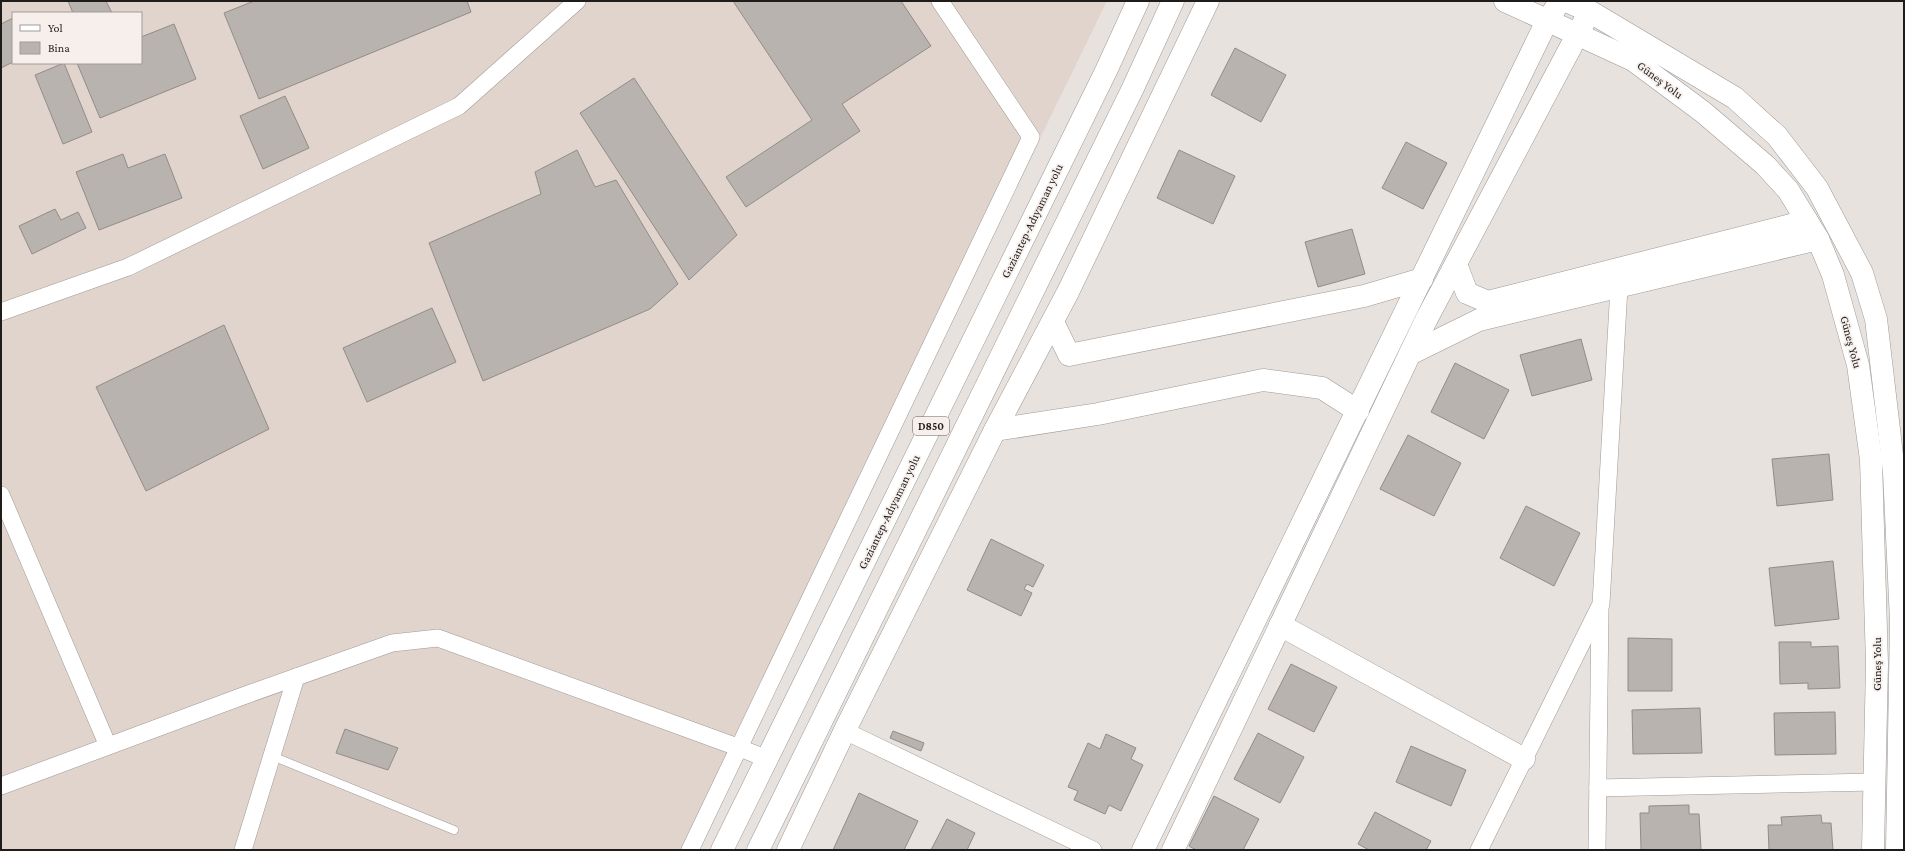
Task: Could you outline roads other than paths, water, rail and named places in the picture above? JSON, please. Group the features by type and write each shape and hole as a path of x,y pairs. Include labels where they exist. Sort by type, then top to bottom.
{"main road":[{"name":"Gaziantep-Adıyaman yolu","path":"722,850 1099,86 1138,1"},
{"name":"D850","path":"758,850 1129,95 1173,1"},
{"path":"788,850 845,731 995,430 1068,292 1208,1"},
{"name":"Güneş Yolu","path":"1505,1 1633,60 1703,112 1765,165 1788,190 1812,230 1833,275 1858,364 1871,460 1878,664 1873,850"},
{"path":"1143,850 1547,20 1560,1"},
{"name":"Güneş Yolu","path":"1566,1 1591,6 1735,98 1777,136 1817,188 1862,273 1876,319 1894,472 1903,621 1897,850"},
{"path":"1173,850 1410,354 1591,6"},
{"path":"1456,264 1467,293 1488,302 1812,230"},
{"path":"1410,354 1479,320 1619,287 1812,230"},
{"path":"1053,322 1069,355 1364,296 1422,279"},
{"path":"995,430 1098,414 1263,380 1322,388 1358,411"},
{"path":"1280,625 1524,759"}],"street":[{"path":"1,312 128,267 459,106 577,1"},
{"path":"690,850 1031,137 940,1"},
{"path":"1597,850 1600,604 1619,287"},
{"path":"1,495 108,746"},
{"path":"1479,850 1600,604"},
{"path":"1,786 392,643 438,638 767,759"},
{"path":"243,850 296,677"},
{"path":"845,731 1093,850"},
{"path":"1598,788 1875,782"}],"lane":[{"path":"272,756 454,830"}]}
